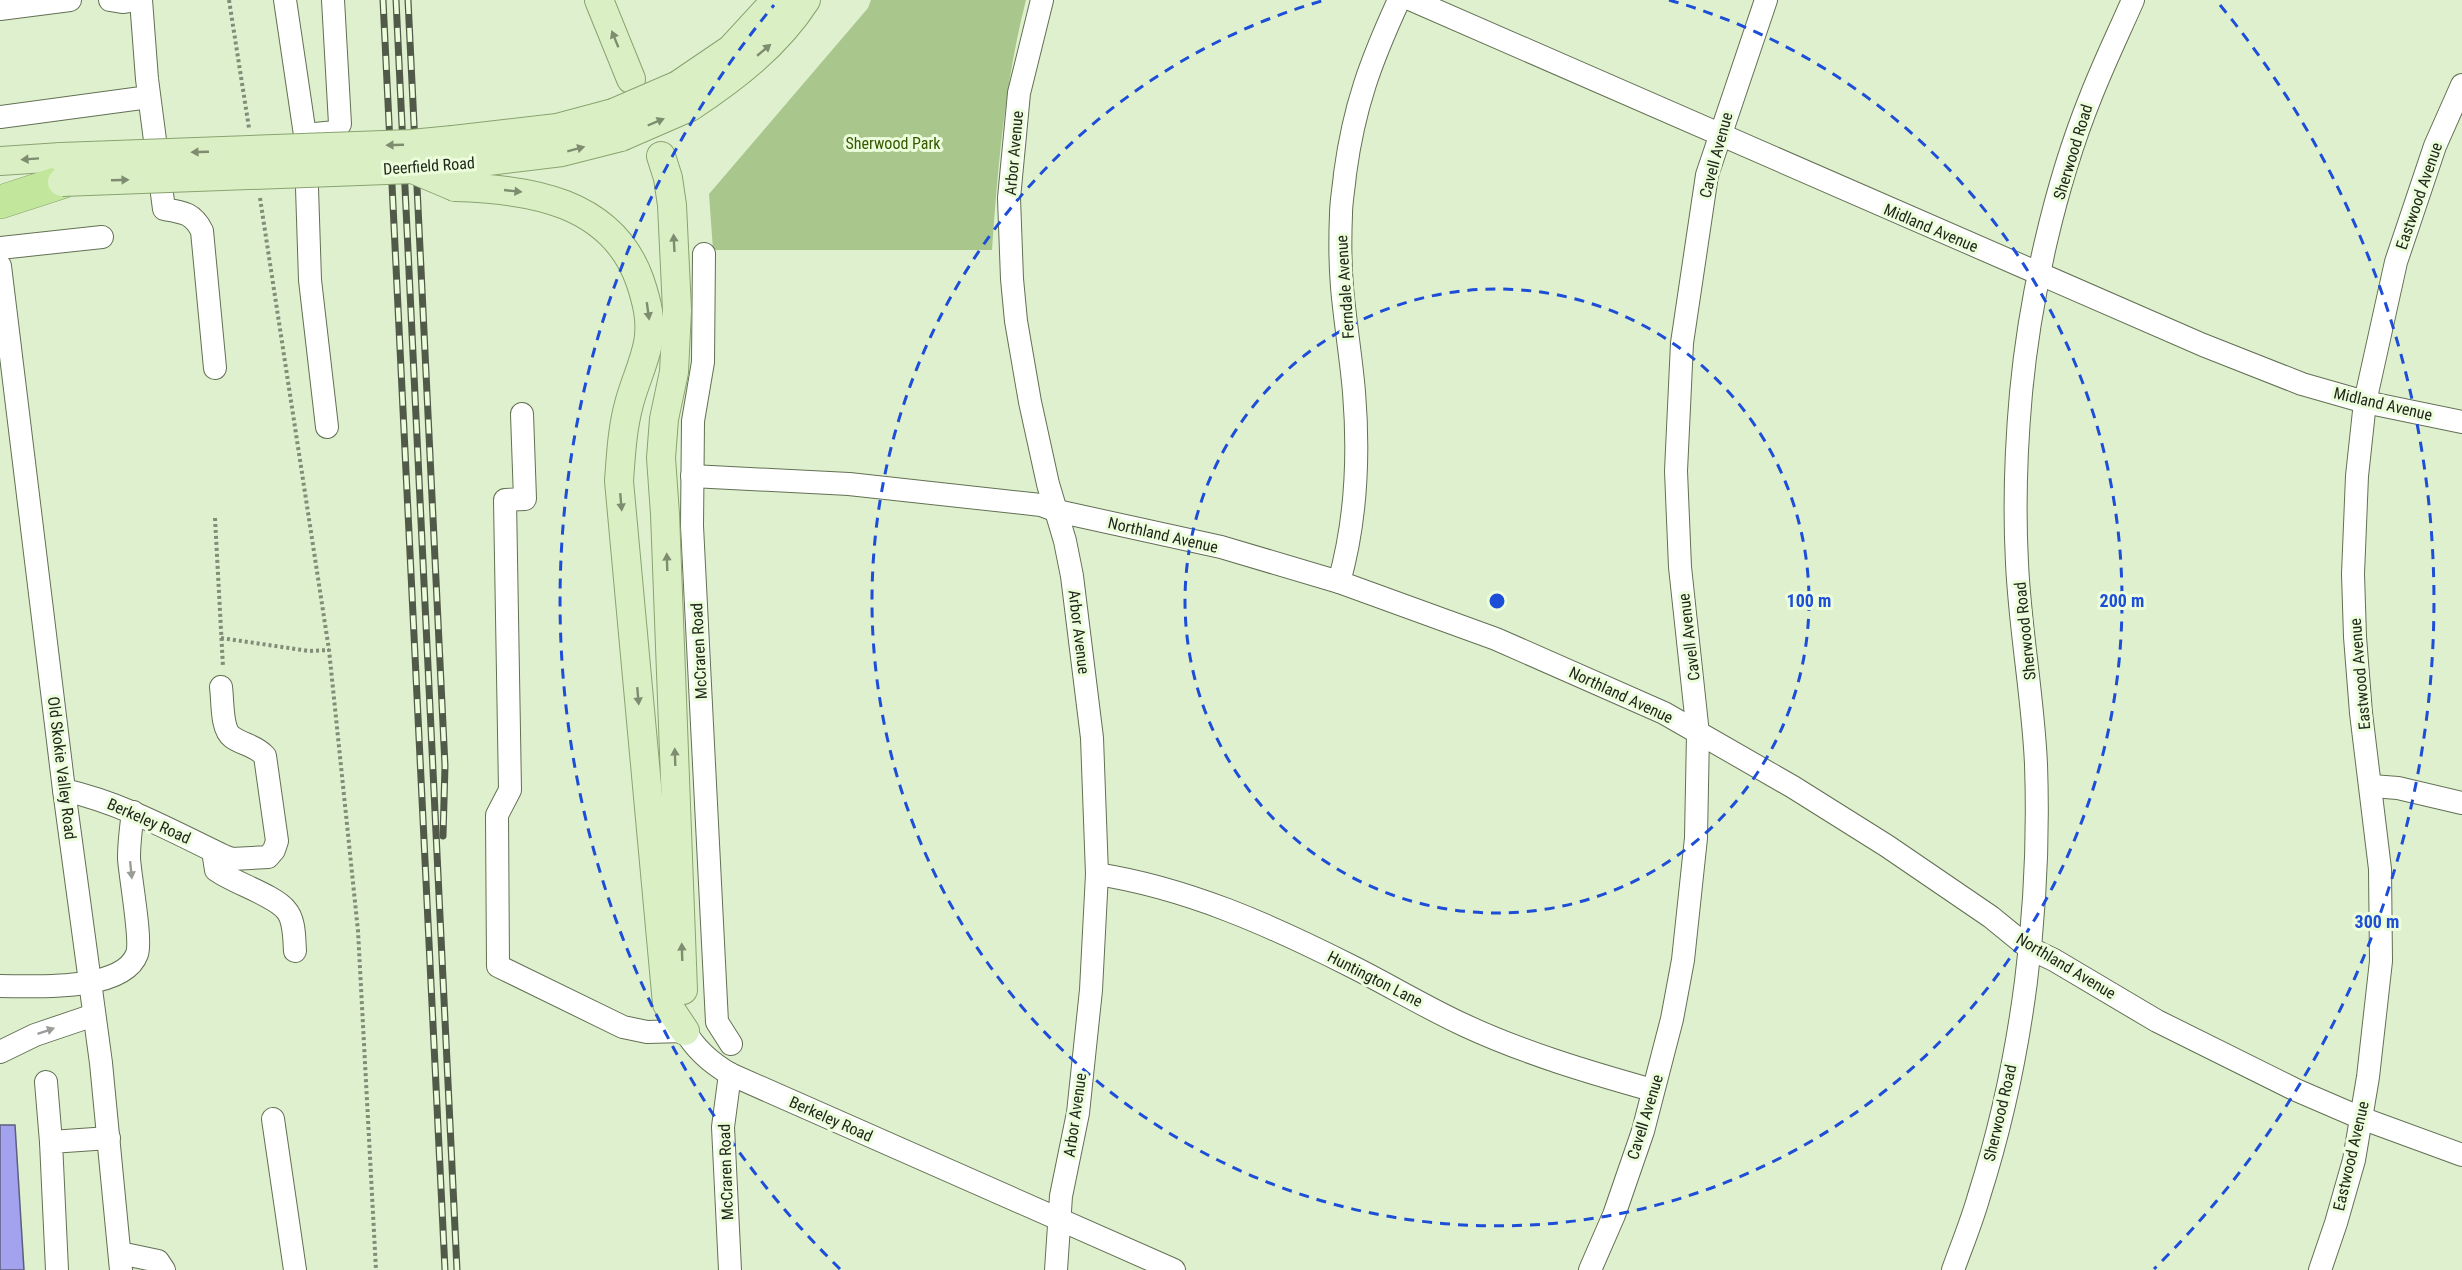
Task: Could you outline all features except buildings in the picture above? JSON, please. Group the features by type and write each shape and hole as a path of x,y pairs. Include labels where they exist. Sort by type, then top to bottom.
{"highway":[{"path":"0,202 62,182"}],"main road":[{"path":"599,0 631,79"},
{"path":"731,49 756,0"},
{"name":"Deerfield Road","path":"684,96 776,0"},
{"name":"Deerfield Road","path":"0,183 413,169 562,152 684,96 719,87 774,41 806,0"},
{"name":"Deerfield Road","path":"0,161 411,144 455,164"},
{"path":"661,156 668,178 672,205 677,310 674,372 664,419 661,458 685,1031"},
{"path":"455,164 550,198 583,213 607,230 623,248 634,266 648,306 648,344 621,438 619,481 667,1004 685,1031"}],"street":[{"path":"0,9 70,0"},
{"path":"110,0 122,2 139,0 164,209 188,212 197,220 202,231 215,368"},
{"path":"285,0 305,135 310,280 327,427"},
{"path":"305,135 335,132 340,124 333,0"},
{"name":"Arbor Avenue","path":"1042,0 1019,93 1009,198 1012,279 1016,321 1030,402 1072,576 1092,738 1097,874 1091,990 1078,1113 1061,1196 1056,1270"},
{"name":"Ferndale Avenue","path":"1339,582 1346,558 1356,439 1354,392 1341,286 1341,211 1350,136 1357,106 1373,57 1399,0"},
{"name":"Midland Avenue","path":"1412,0 1719,136 2225,354 2302,384 2365,402 2462,422"},
{"name":"Cavell Avenue","path":"1590,1270 1614,1215 1643,1131 1672,1019 1683,960 1696,838 1698,734 1680,567 1676,471 1682,343 1706,186 1719,136 1766,0"},
{"name":"Sherwood Road","path":"1953,1270 1979,1196 1995,1140 2016,1041 2029,948 2036,872 2036,766 2031,691 2017,564 2016,481 2021,394 2030,323 2047,237 2076,139 2091,96 2133,0"},
{"name":"Eastwood Avenue","path":"2320,1270 2354,1160 2368,1077 2381,961 2380,869 2372,786 2361,712 2355,637 2353,574 2356,476 2365,402 2396,262 2435,147 2462,85"},
{"path":"0,117 149,97"},
{"path":"0,248 102,237"},
{"name":"McCraren Road","path":"704,254 703,362 693,421 692,526 717,1022 731,1044"},
{"name":"Old Skokie Valley Road","path":"0,266 64,790 91,982 120,1262"},
{"path":"522,414 525,499 505,500 510,790 496,815 498,966 623,1027 647,1032 685,1031"},
{"name":"Northland Avenue","path":"692,476 860,485 1041,505 1057,511 1221,547 1339,582 1496,639 1664,713 1793,787 1887,846 1991,917 2029,948 2054,960 2157,1021 2296,1090 2361,1118 2462,1155"},
{"path":"222,679 226,731 233,738 258,748 265,756 277,841 274,850 268,856 222,855 216,870 231,880 275,901 286,910 292,921 295,951"},
{"path":"2372,786 2398,788 2462,803"},
{"name":"Berkeley Road","path":"64,790 87,795 132,812 222,855"},
{"path":"0,986 91,982 118,975 132,964 139,948 129,857 132,812"},
{"name":"Huntington Lane","path":"1097,874 1135,880 1229,910 1269,926 1462,1024 1511,1045 1574,1068 1652,1090"},
{"path":"0,1052 35,1035 94,1015"},
{"name":"Berkeley Road","path":"685,1031 693,1045 714,1065 730,1074 1174,1270"},
{"name":"McCraren Road","path":"730,1074 723,1126 730,1270"},
{"path":"46,1082 57,1270"},
{"path":"273,1119 295,1270"},
{"path":"51,1142 108,1138"},
{"path":"120,1262 158,1261 164,1270"}],"path":[{"path":"229,0 249,128"},
{"path":"259,187 329,650 358,931 376,1270"},
{"path":"216,518 222,679"},
{"path":"221,638 309,651 329,650"}],"green space":[{"name":"Sherwood Park","path":"871,0 1026,0 1008,93 992,250 713,250 709,194 868,8"}],"railway":[{"path":"383,0 445,1270"},
{"path":"396,0 457,1270"},
{"path":"408,0 445,766 443,836"}]}
